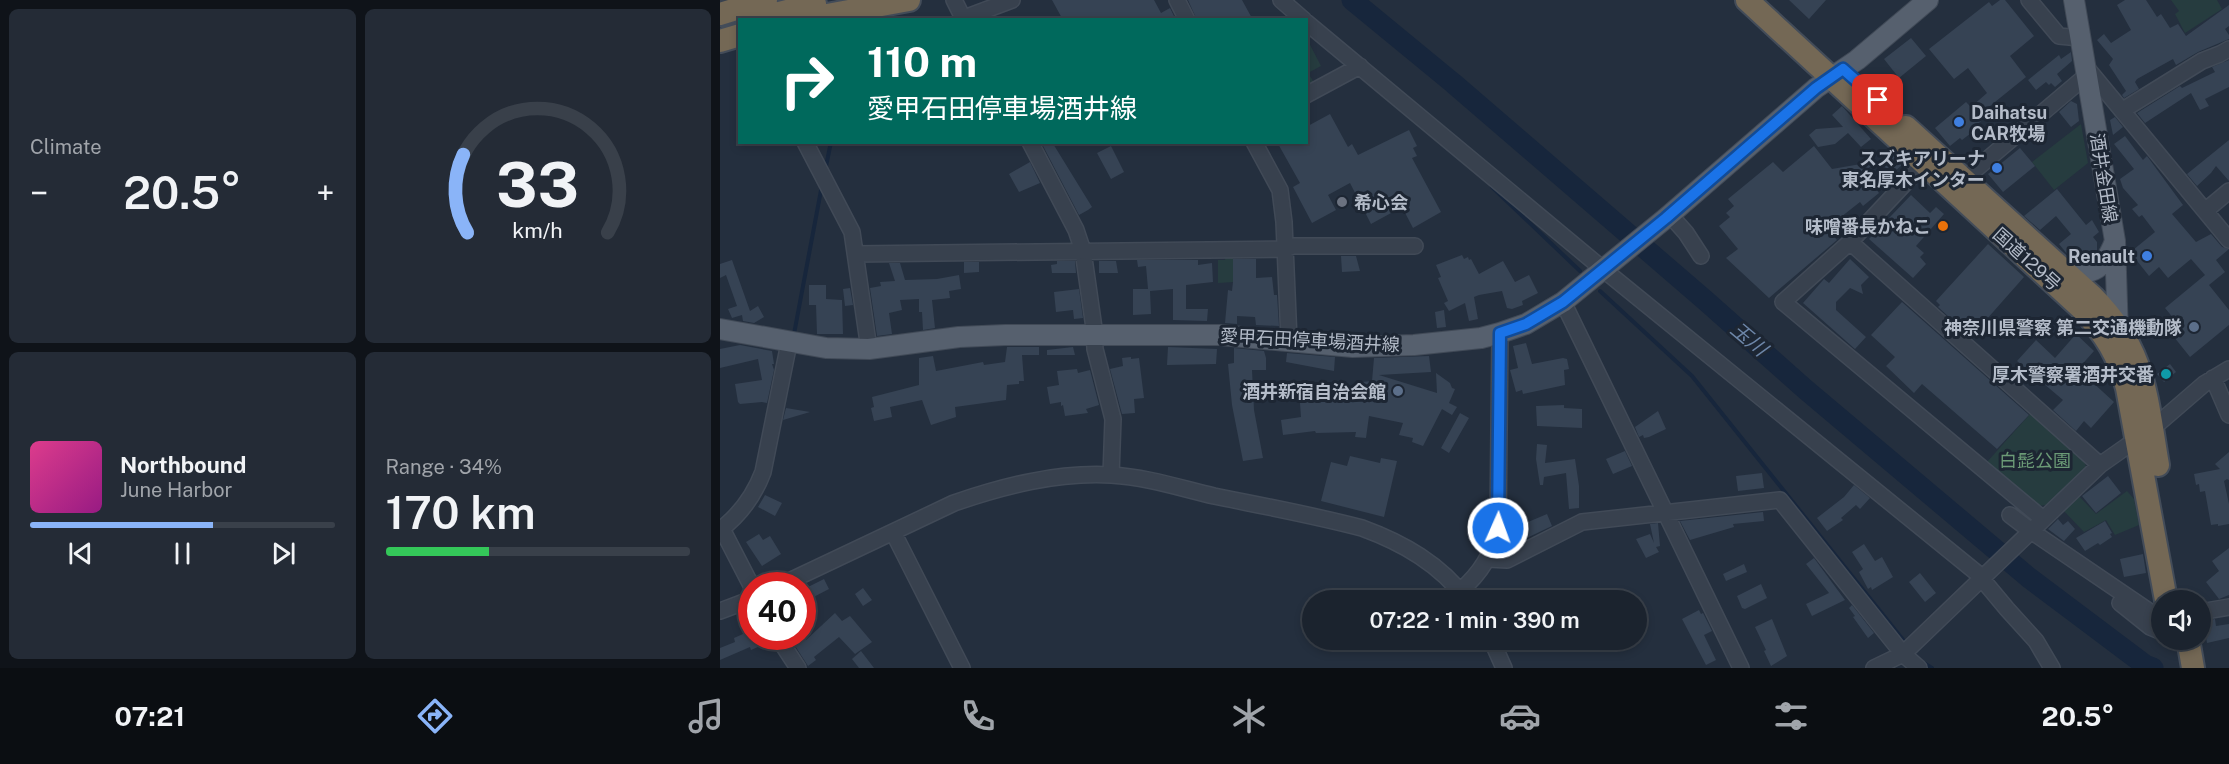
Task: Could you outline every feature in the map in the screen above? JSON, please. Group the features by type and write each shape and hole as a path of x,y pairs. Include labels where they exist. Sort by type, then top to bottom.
{"highway":[{"path":"720,14 766,0"},
{"path":"765,18 834,7 909,0"},
{"name":"国道129号","path":"1747,0 1963,180 2097,301 2118,327 2136,356 2142,372 2159,590"},
{"name":"国道129号","path":"1767,0 1923,164 2083,310 2103,334 2119,358 2127,387 2145,432 2179,590"},
{"path":"805,18 834,7"},
{"path":"720,29 738,24"},
{"path":"720,41 738,36"}],"main road":[{"name":"愛甲石田停車場酒井線","path":"720,329 826,348 869,349 959,337 1094,334 1220,335 1353,346 1396,346 1481,338 1500,333 1526,324 1563,302 1928,0"},
{"name":"酒井金田線","path":"2074,0 2115,242 2119,358"},
{"path":"2066,272 2084,274 2101,267 2115,242"}],"street":[{"path":"954,0 962,18"},
{"path":"965,18 1012,0"},
{"path":"1177,0 1186,18"},
{"path":"1281,0 1302,18"},
{"path":"2029,0 2059,36 2080,38"},
{"path":"1308,23 1610,265 1977,573 1984,576 2007,609 2036,641 2052,668"},
{"path":"2123,110 2202,61 2229,49"},
{"path":"1308,94 1360,66"},
{"path":"1963,180 2086,71 2123,110 2229,240"},
{"path":"806,144 848,222 856,254 869,349"},
{"path":"1031,144 1076,230 1083,251 1095,349 1113,419 1111,475"},
{"path":"1255,144 1280,190 1289,340"},
{"path":"1923,164 1850,242 1783,302 2043,519"},
{"path":"2205,211 2229,191"},
{"path":"1668,216 1686,233 1701,256"},
{"path":"1850,242 2100,465"},
{"path":"856,254 1415,246"},
{"path":"1563,302 1741,668"},
{"path":"1467,590 1493,550 1498,528 1500,333"},
{"path":"744,572 721,529 746,505 758,486 763,472 789,343"},
{"path":"1874,668 1903,654 2100,465 2160,422 2213,378 2229,369"},
{"path":"2213,378 2229,415"},
{"path":"808,572 954,503 1004,488 1053,478 1111,475 1171,485 1362,528 1407,548 1436,568 1458,590"},
{"path":"1488,559 1507,560 1581,522 1780,500 1903,654 1919,668"},
{"path":"2010,515 2029,534 2101,579 2151,603"},
{"path":"893,532 962,668"},
{"path":"2101,579 2097,585 2151,628"},
{"path":"720,611 738,604"},
{"path":"2211,610 2229,607"},
{"path":"786,650 798,668"},
{"path":"1496,650 1504,668"}],"green space":[{"path":"2171,0 2217,0 2222,9 2185,33 2175,14 2179,11"},
{"path":"1308,41 1321,66 1308,73"},
{"path":"1308,73 1315,84 1308,88"},
{"path":"2081,124 2088,163 2054,190 2032,162"},
{"path":"1226,253 1233,253 1233,282 1218,283 1218,260 1225,260"},
{"name":"白髭公園","path":"2031,413 2085,460 2086,469 2046,505 2039,506 1987,462"},
{"path":"2127,491 2134,499 2139,525 2115,535 2106,520 2084,532 2063,510 2078,495 2096,514"}],"building":[{"path":"1052,0 1154,0 1161,13 1170,8 1175,18 1062,18"},
{"path":"1188,0 1242,0 1252,18 1196,18"},
{"path":"1789,0 1826,0 1809,19"},
{"path":"2000,0 2005,0 2034,36 2010,56 2026,77 1990,106 1993,111 1973,128 1975,130 1950,146 1935,128 1966,102 1971,107 1987,93 1968,68 1954,79 1929,49 1989,2 1992,6"},
{"path":"2125,0 2146,0 2157,17 2161,14 2170,28 2178,24 2186,36 2229,5 2229,26 2225,29 2229,39 2198,52 2176,65 2173,59 2137,79 2135,82 2139,89 2124,98 2122,95 2126,91 2109,65 2113,59 2097,40 2104,34 2111,43 2131,30 2117,5"},
{"path":"1911,38 1926,56 1899,78 1884,59"},
{"path":"2071,52 2072,61 2057,74 2062,81 2055,87 2046,82 2036,90 2028,80 2059,55 2061,59"},
{"path":"2229,60 2229,87 2205,99 2209,106 2200,110 2191,93 2145,123 2137,113 2180,86 2182,88 2215,72 2212,67"},
{"path":"2071,101 2077,104 2079,121 2071,127 2059,112"},
{"path":"1842,106 1871,139 1861,147 1848,133 1835,144 1818,147 1809,135 1816,129 1843,127 1832,115"},
{"path":"1330,114 1348,147 1352,144 1358,155 1409,130 1417,146 1413,148 1417,156 1412,158 1441,212 1413,228 1402,207 1371,224 1350,183 1328,195 1336,210 1312,223 1293,187 1300,183 1278,144 1308,144 1308,126"},
{"path":"2115,117 2123,127 2113,135 2110,120"},
{"path":"2125,136 2143,160 2147,156 2183,205 2172,214 2196,242 2211,234 2222,247 2229,249 2216,260 2225,272 2209,285 2229,310 2229,325 2190,357 2170,332 2179,325 2165,308 2205,275 2191,259 2168,278 2159,267 2149,276 2134,257 2133,250 2155,232 2142,215 2139,217 2132,209 2138,205 2123,188 2120,179 2134,169 2114,144"},
{"path":"2229,140 2229,181 2216,166 2197,186 2187,174"},
{"path":"1042,144 1053,144 1092,207 1079,215"},
{"path":"1111,146 1124,172 1111,179 1097,153"},
{"path":"1814,146 1832,169 1878,161 1863,172 1879,193 1863,206 1860,202 1827,228 1837,240 1769,298 1726,258 1738,249 1719,226 1730,217 1726,213 1734,206 1728,199 1773,162 1783,172"},
{"path":"2020,148 2035,166 2003,192 1988,174"},
{"path":"1892,152 1904,163 1892,174 1881,163"},
{"path":"1030,162 1040,183 1019,192 1009,174"},
{"path":"2057,189 2086,225 2092,220 2099,232 2093,237 2097,242 2097,252 2087,260 2072,260 2059,244 2071,234 2056,216 2040,230 2024,216"},
{"path":"1911,195 1930,213 1936,207 1944,214 1916,246 1924,253 1920,257 1926,264 1913,278 1869,239"},
{"path":"1988,244 2024,277 1971,337 1938,307 1940,305 1936,301"},
{"path":"1462,255 1464,259 1468,257 1469,260 1471,259 1479,274 1503,261 1515,282 1529,275 1538,293 1522,301 1523,305 1512,309 1507,308 1502,291 1474,297 1478,319 1469,321 1465,303 1449,311 1444,303 1448,301 1438,278 1441,277 1436,265"},
{"path":"1341,256 1356,256 1360,271 1342,272"},
{"path":"1233,259 1256,259 1256,278 1272,277 1274,295 1277,295 1279,326 1256,325 1255,317 1237,316 1237,324 1225,323 1228,290 1232,291"},
{"path":"1850,259 1869,277 1861,285 1863,294 1850,288 1836,302 1836,310 1866,337 1855,349 1803,303 1824,279 1829,283"},
{"path":"732,260 750,311 758,306 764,317 754,323 743,321 742,315 732,318 728,309 737,306 726,275 720,278 720,264"},
{"path":"1137,260 1198,260 1198,265 1212,263 1213,282 1186,285 1186,309 1208,309 1207,321 1173,320 1173,289 1150,291 1151,314 1133,315 1133,289 1148,289 1146,266 1138,267"},
{"path":"1057,261 1075,261 1076,273 1052,273 1051,265 1057,264"},
{"path":"1099,261 1116,261 1118,273 1099,273"},
{"path":"964,262 979,262 979,272 964,273"},
{"path":"889,263 900,263 905,280 937,279 959,275 961,289 949,291 950,298 932,300 935,328 923,330 919,299 900,300 902,310 889,313 892,334 877,336 870,288 881,286 880,282 895,281"},
{"path":"809,285 826,285 826,299 842,300 843,334 817,334 816,305 809,305"},
{"path":"850,288 853,305 845,306 843,289"},
{"path":"1079,289 1083,318 1074,319 1073,310 1056,312 1054,292"},
{"path":"1902,302 2029,415 1997,449 1922,384 1914,393 1886,366 1895,357 1871,335"},
{"path":"1444,310 1446,327 1437,328 1435,312"},
{"path":"2076,334 2094,351 2078,369 2114,402 2091,428 2084,421 2076,431 2053,410 2063,400 2017,361 2036,340 2055,358"},
{"path":"1526,343 1532,364 1567,359 1569,369 1564,370 1565,385 1523,394 1522,390 1516,392 1510,370 1518,368 1513,346"},
{"path":"740,345 772,351 774,370 767,403 740,404 738,402 735,384 762,380 758,359 720,368 720,349"},
{"path":"1007,347 1039,347 1039,355 1022,355 1024,381 1007,385 1006,400 955,407 956,417 931,425 922,400 890,407 892,417 874,421 871,408 874,407 872,397 919,385 919,358 933,356 936,371 983,362 984,365 1005,362"},
{"path":"1073,347 1075,355 1047,355 1047,350"},
{"path":"1168,347 1217,349 1216,364 1167,365"},
{"path":"1234,348 1264,351 1266,358 1266,370 1252,370 1254,410 1263,458 1243,461 1232,405 1228,364 1234,363"},
{"path":"1287,353 1335,357 1334,371 1286,362"},
{"path":"1429,356 1431,372 1379,375 1437,393 1436,373 1455,389 1449,403 1457,407 1452,415 1442,409 1423,446 1412,442 1413,438 1399,435 1403,423 1369,416 1366,438 1355,437 1356,432 1316,433 1315,431 1283,435 1281,420 1301,417 1299,389 1311,388 1311,385 1332,384 1358,392 1362,382 1372,381 1374,358"},
{"path":"1131,357 1131,359 1139,358 1144,398 1134,399 1135,413 1122,414 1110,369 1123,366 1122,358"},
{"name":"厚木警察署酒井交番","path":"2170,364 2176,372 2164,382 2157,374"},
{"path":"1077,369 1078,373 1090,370 1099,405 1086,409 1088,413 1065,416 1061,402 1050,404 1047,387 1059,385 1057,371"},
{"path":"1564,405 1564,408 1582,409 1582,428 1537,426 1536,406"},
{"path":"786,408 810,412 783,420"},
{"path":"1658,411 1666,429 1649,437 1644,438 1643,435 1639,437 1635,427"},
{"path":"1460,413 1469,418 1449,453 1441,448"},
{"path":"1537,444 1547,445 1545,463 1575,459 1579,508 1569,509 1566,473 1544,477 1543,485 1540,485 1536,459"},
{"path":"1625,451 1632,466 1613,474 1606,459"},
{"path":"2229,452 2229,480 2224,481 2229,504 2229,524 2211,525 2205,491 2200,492 2194,474 2220,469 2215,464"},
{"path":"1350,456 1380,463 1381,458 1397,461 1384,517 1321,501 1331,462 1347,466"},
{"path":"1762,473 1764,488 1738,491 1736,476"},
{"path":"2108,476 2121,493 2096,513 2082,496"},
{"path":"1854,485 1870,498 1860,509 1856,505 1841,518 1843,520 1827,531 1817,518 1844,497"},
{"path":"765,495 782,503 775,516 758,507"},
{"path":"1763,512 1764,521 1733,524 1734,527 1690,540 1680,521"},
{"path":"1547,514 1552,526 1520,541 1514,528"},
{"path":"2058,519 2063,525 2068,521 2075,529 2064,541 2048,529"},
{"path":"2105,521 2112,537 2085,551 2076,538"},
{"path":"1658,523 1660,546 1656,547 1659,552 1646,558 1636,539 1650,534 1654,543 1650,524"},
{"path":"759,534 763,540 770,536 781,554 762,566 746,542"},
{"path":"1864,544 1875,561 1882,557 1893,577 1872,590 1871,587 1868,589 1859,572 1863,569 1852,552"},
{"path":"2229,548 2229,595 2219,599 2206,582 2219,571 2212,561"},
{"path":"2143,554 2146,573 2124,577 2120,559"},
{"path":"1814,558 1845,600 1812,616 1806,604 1829,593 1806,564"},
{"path":"1744,564 1747,572 1726,581 1723,574"},
{"path":"1920,573 1936,593 1925,602 1909,582"},
{"path":"824,579 829,589 816,596 816,583"},
{"path":"1761,584 1767,598 1745,609 1742,608 1737,596"},
{"path":"863,588 872,600 863,606 855,594"},
{"path":"1852,605 1874,633 1868,638 1853,617 1855,616 1849,608"},
{"path":"1699,610 1701,614 1703,613 1712,631 1704,635 1716,660 1706,665 1682,619"},
{"path":"835,613 842,621 850,616 872,642 855,654 839,637 814,657 816,660 808,666 798,650 816,650 816,631"},
{"path":"1772,619 1787,656 1771,666 1755,627"},
{"path":"2215,619 2216,626 2229,624 2229,638 2211,642 2211,620"},
{"path":"738,636 738,650 743,650 720,660 720,648 735,642 734,638"},
{"path":"861,651 874,668 859,668 852,659"}],"waterway":[{"name":"玉川","path":"1352,0 1453,83 1805,389 2028,577 2145,665 2153,668"},
{"path":"825,171 831,144"},
{"path":"794,334 822,185"},
{"path":"1492,187 1580,271"},
{"path":"1600,291 1692,376 1904,641"},
{"path":"1922,662 1932,668"}],"place":[{"name":"Daihatsu CAR牧場","path":"1959,122"},
{"name":"スズキアリーナ 東名厚木インター","path":"1997,168"},
{"name":"希心会","path":"1342,202"},
{"name":"味噌番長かねこ","path":"1943,226"},
{"name":"Renault","path":"2147,256"},
{"name":"神奈川県警察 第二交通機動隊","path":"2194,327"},
{"name":"厚木警察署酒井交番","path":"2166,374"},
{"name":"酒井新宿自治会館","path":"1398,391"}],"route":[{"path":"1498,528 1500,333 1526,324 1563,302 1616,261 1816,88 1843,69 1878,100"}]}
